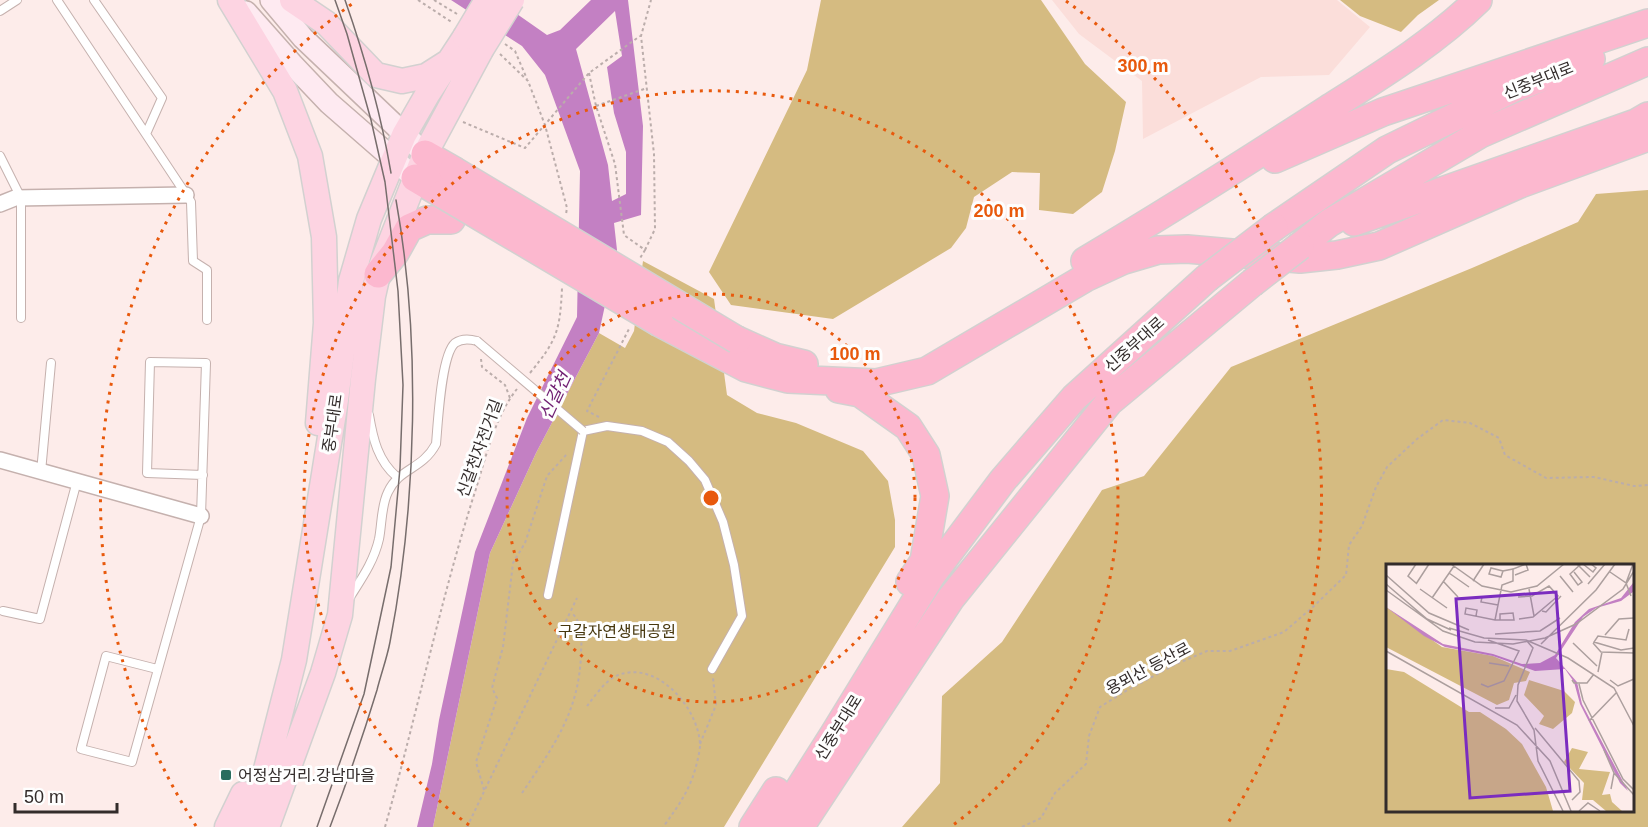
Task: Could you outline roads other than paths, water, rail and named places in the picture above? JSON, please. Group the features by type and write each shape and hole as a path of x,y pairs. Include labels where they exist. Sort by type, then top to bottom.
{"highway":[{"path":"420,166 737,340 775,357 817,368 892,364 927,351 1011,306 1206,188 1403,61 1461,17 1478,0"},
{"path":"1206,188 1383,112 1648,23"},
{"name":"신중부대로","path":"775,827 931,576 1003,480 1074,399 1207,278 1274,227 1387,150 1512,89 1648,38"},
{"name":"신중부대로","path":"800,827 951,598 1109,402 1252,283 1329,223 1480,135 1648,61"},
{"path":"1329,223 1356,221 1625,127 1648,116"},
{"path":"788,379 876,383 927,371 1084,279 1124,260 1158,250 1187,249 1300,259 1336,255 1379,246 1520,184 1648,136"},
{"path":"448,182 660,323"},
{"path":"378,274 395,253 409,228 427,220 451,220 470,225 746,368 860,393 908,427 926,455 935,496 924,561 753,827"}],"main road":[{"path":"230,0 285,91 310,156 324,237 326,323 318,412 316,527"},
{"path":"236,0 329,103 394,159 420,166"},
{"path":"271,0 303,38 404,135 420,166"},
{"path":"292,0 326,23 376,75 402,81 426,76 452,59"},
{"path":"475,41 487,0"},
{"path":"475,41 512,0"},
{"name":"중부대로","path":"245,827 262,785 294,660 336,400 351,281 369,219 404,135 427,94 452,59 475,41"},
{"name":"중부대로","path":"267,827 323,673 340,615 363,379 378,274 420,166 475,41"},
{"path":"281,827 331,686 340,615"},
{"path":"227,827 249,780 294,660"}],"street":[{"path":"0,204 15,198 186,195"},
{"path":"0,460 201,516"}],"lane":[{"path":"0,11 17,0"},
{"path":"57,0 191,202 193,261 207,270 207,320"},
{"path":"94,0 162,98 146,134"},
{"path":"0,156 21,198 21,318"},
{"path":"340,615 374,558 387,494 397,477 423,462 436,444 445,363 450,350 457,342 468,339 477,341 583,431"},
{"path":"157,669 106,656 81,749 132,762 201,516 203,475 206,363 150,362 147,473 203,475"},
{"path":"41,471 51,363"},
{"path":"363,379 373,441 387,469 397,477"},
{"path":"583,431 607,426 642,431 668,442 689,460 705,480 723,522 734,566 742,616 712,669"},
{"path":"548,595 583,431"},
{"path":"3,611 40,619 77,482"}],"water":[{"name":"신갈천","path":"451,0 497,0 547,35 560,30 591,0 628,0 643,126 641,215 614,223 617,250 599,333 536,453 490,553 433,827 417,827 475,552 527,418 577,317 580,171 545,75 522,46","holes":["615,11 622,56 607,67 614,113 626,152 626,194 612,201 608,165 576,49"]}],"tram line":[{"path":"317,827 364,694 391,567 400,468 403,385 398,291 385,182 371,120 335,0"},
{"path":"345,0 372,86 391,173"},
{"path":"330,827 360,742 387,654 406,534 410,478 412,364 404,253 396,200"}],"place":[{"name":"어정삼거리.강남마을","path":"226,775"}],"park label":[{"name":"구갈자연생태공원","path":"617,631"}]}
